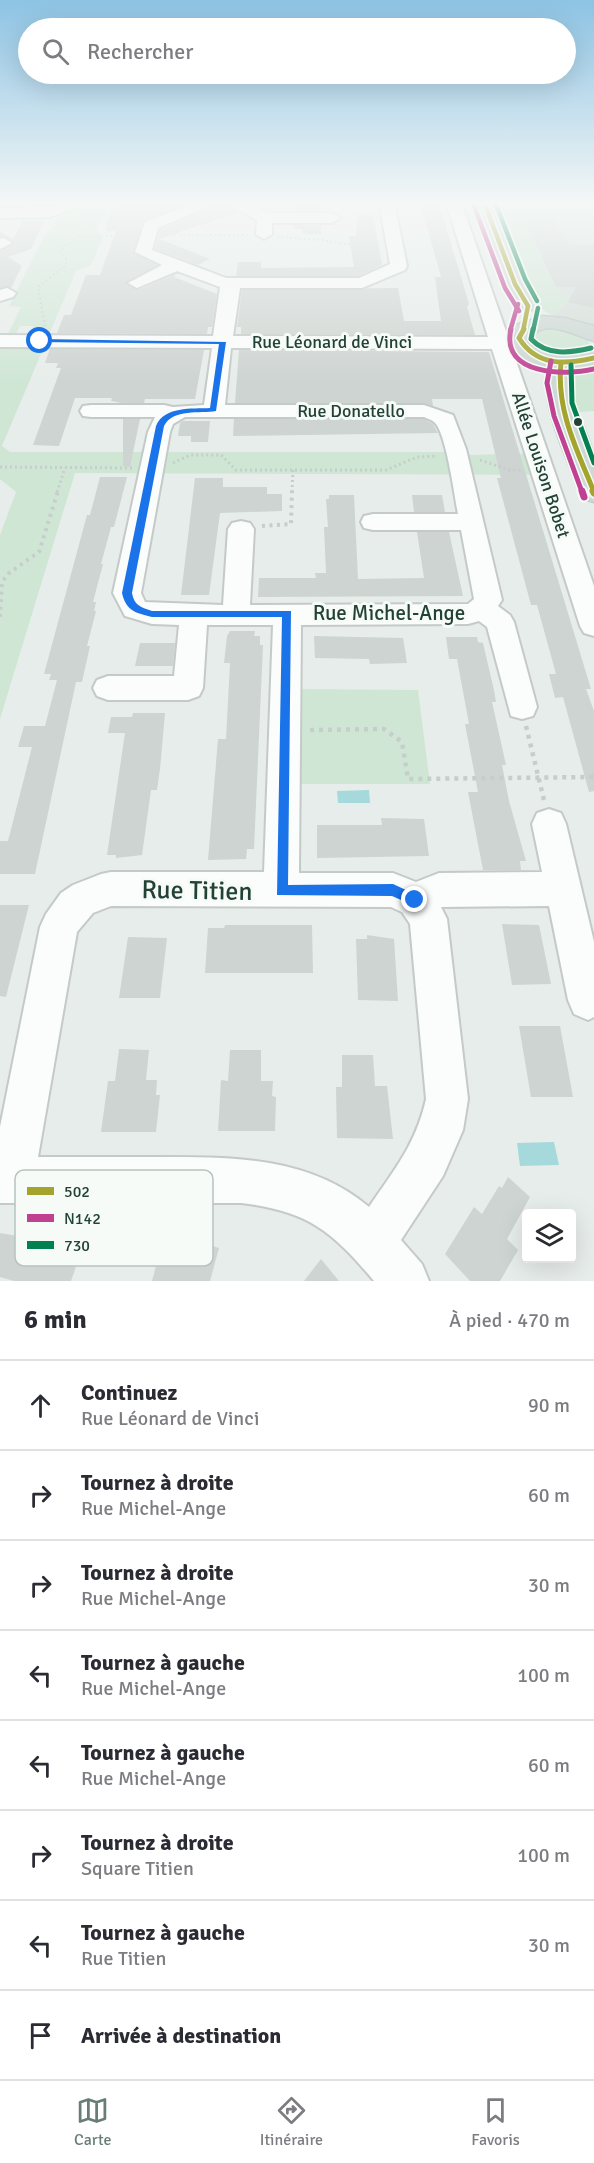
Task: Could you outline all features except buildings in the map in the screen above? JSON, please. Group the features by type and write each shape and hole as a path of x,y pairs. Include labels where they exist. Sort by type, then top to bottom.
{"main road":[{"path":"507,262 515,284 528,306 594,334"},
{"path":"515,338 528,306"},
{"path":"515,338 542,323 566,323"},
{"path":"515,338 534,356 561,363 574,363 594,358"},
{"path":"561,363 557,383 564,414 594,493"}],"street":[{"path":"164,262 218,282 236,283 362,283 397,268 397,262"},
{"name":"Allée Louison Bobet","path":"480,262 515,338 543,469 594,626"},
{"path":"137,284 173,266"},
{"path":"91,411 164,411 170,414 214,410 230,287 236,283"},
{"name":"Rue Léonard de Vinci","path":"0,341 223,342 515,338"},
{"name":"Rue Donatello","path":"214,410 424,411 446,421 460,459"},
{"name":"Rue Michel-Ange","path":"170,414 162,421 159,432 127,593 131,605 141,612 194,615 468,614 482,609 488,600 460,459"},
{"path":"373,522 471,522"},
{"path":"236,614 241,530"},
{"path":"482,609 500,622 522,707"},
{"path":"281,891 287,614"},
{"path":"108,688 188,688 194,615"},
{"path":"549,824 588,1000"},
{"name":"Rue Titien","path":"6,1180 59,927 71,907 89,894 111,889 393,890 415,900"},
{"path":"371,1245 427,1160 441,1130 447,1100 428,919 415,900 439,890 564,889"},
{"path":"213,1180 271,1183 302,1193 327,1205 349,1220 405,1281"}],"path":[{"path":"40,341 47,316 37,298 38,287 66,266 67,262"},
{"path":"168,463 175,463 190,455 221,455 236,470 386,470 417,456 460,459 509,470 543,469"},
{"path":"0,467 134,468"},
{"path":"0,617 2,582 9,573 39,552 65,468"},
{"path":"241,530 244,525 291,524 293,470"},
{"path":"522,707 549,824"},
{"path":"285,730 384,729 402,742 408,779 594,777"}],"shaded area":[{"path":"545,262 594,262 594,328 554,316 570,298 559,291"}],"green space":[{"path":"31,262 92,262 91,265 76,271 2,446 10,452 455,452 472,455 538,453 545,475 75,473 0,719 0,535 16,492 0,479 0,341 30,336 33,326 20,326 15,336 7,336 21,307 9,306"},
{"path":"512,262 545,262 559,291 571,298 554,316 542,309 531,298"},
{"path":"560,327 587,338 591,349 579,356 558,356 538,351 529,337 540,330"},
{"path":"594,366 594,411 579,412 573,396 572,377 580,370"},
{"path":"293,689 418,690 430,784 292,784"}],"water":[{"path":"369,790 370,803 338,803 337,791"},
{"path":"554,1142 559,1165 520,1166 517,1143"}],"transit line":[{"name":"N142","path":"495,262 505,288 519,311"},
{"name":"502","path":"507,262 515,284 528,306"},
{"name":"730","path":"518,262 537,301"},
{"name":"N142","path":"518,304 509,341 514,353 521,361 532,367 557,373 583,372 594,369"},
{"name":"502","path":"528,306 524,329 519,338 532,354 541,359 562,363 594,358"},
{"name":"730","path":"538,308 531,339 536,345 559,352 591,348"},
{"name":"N142","path":"551,361 547,383 554,416 584,497"},
{"name":"502","path":"561,363 560,396 568,429 594,493"},
{"name":"730","path":"571,365 569,378 572,403 594,463"}],"route":[{"path":"40,341 223,342 214,410 170,414 160,426 127,593 129,601 135,609 152,614 287,614 286,769 281,891 393,890 415,900"}]}
